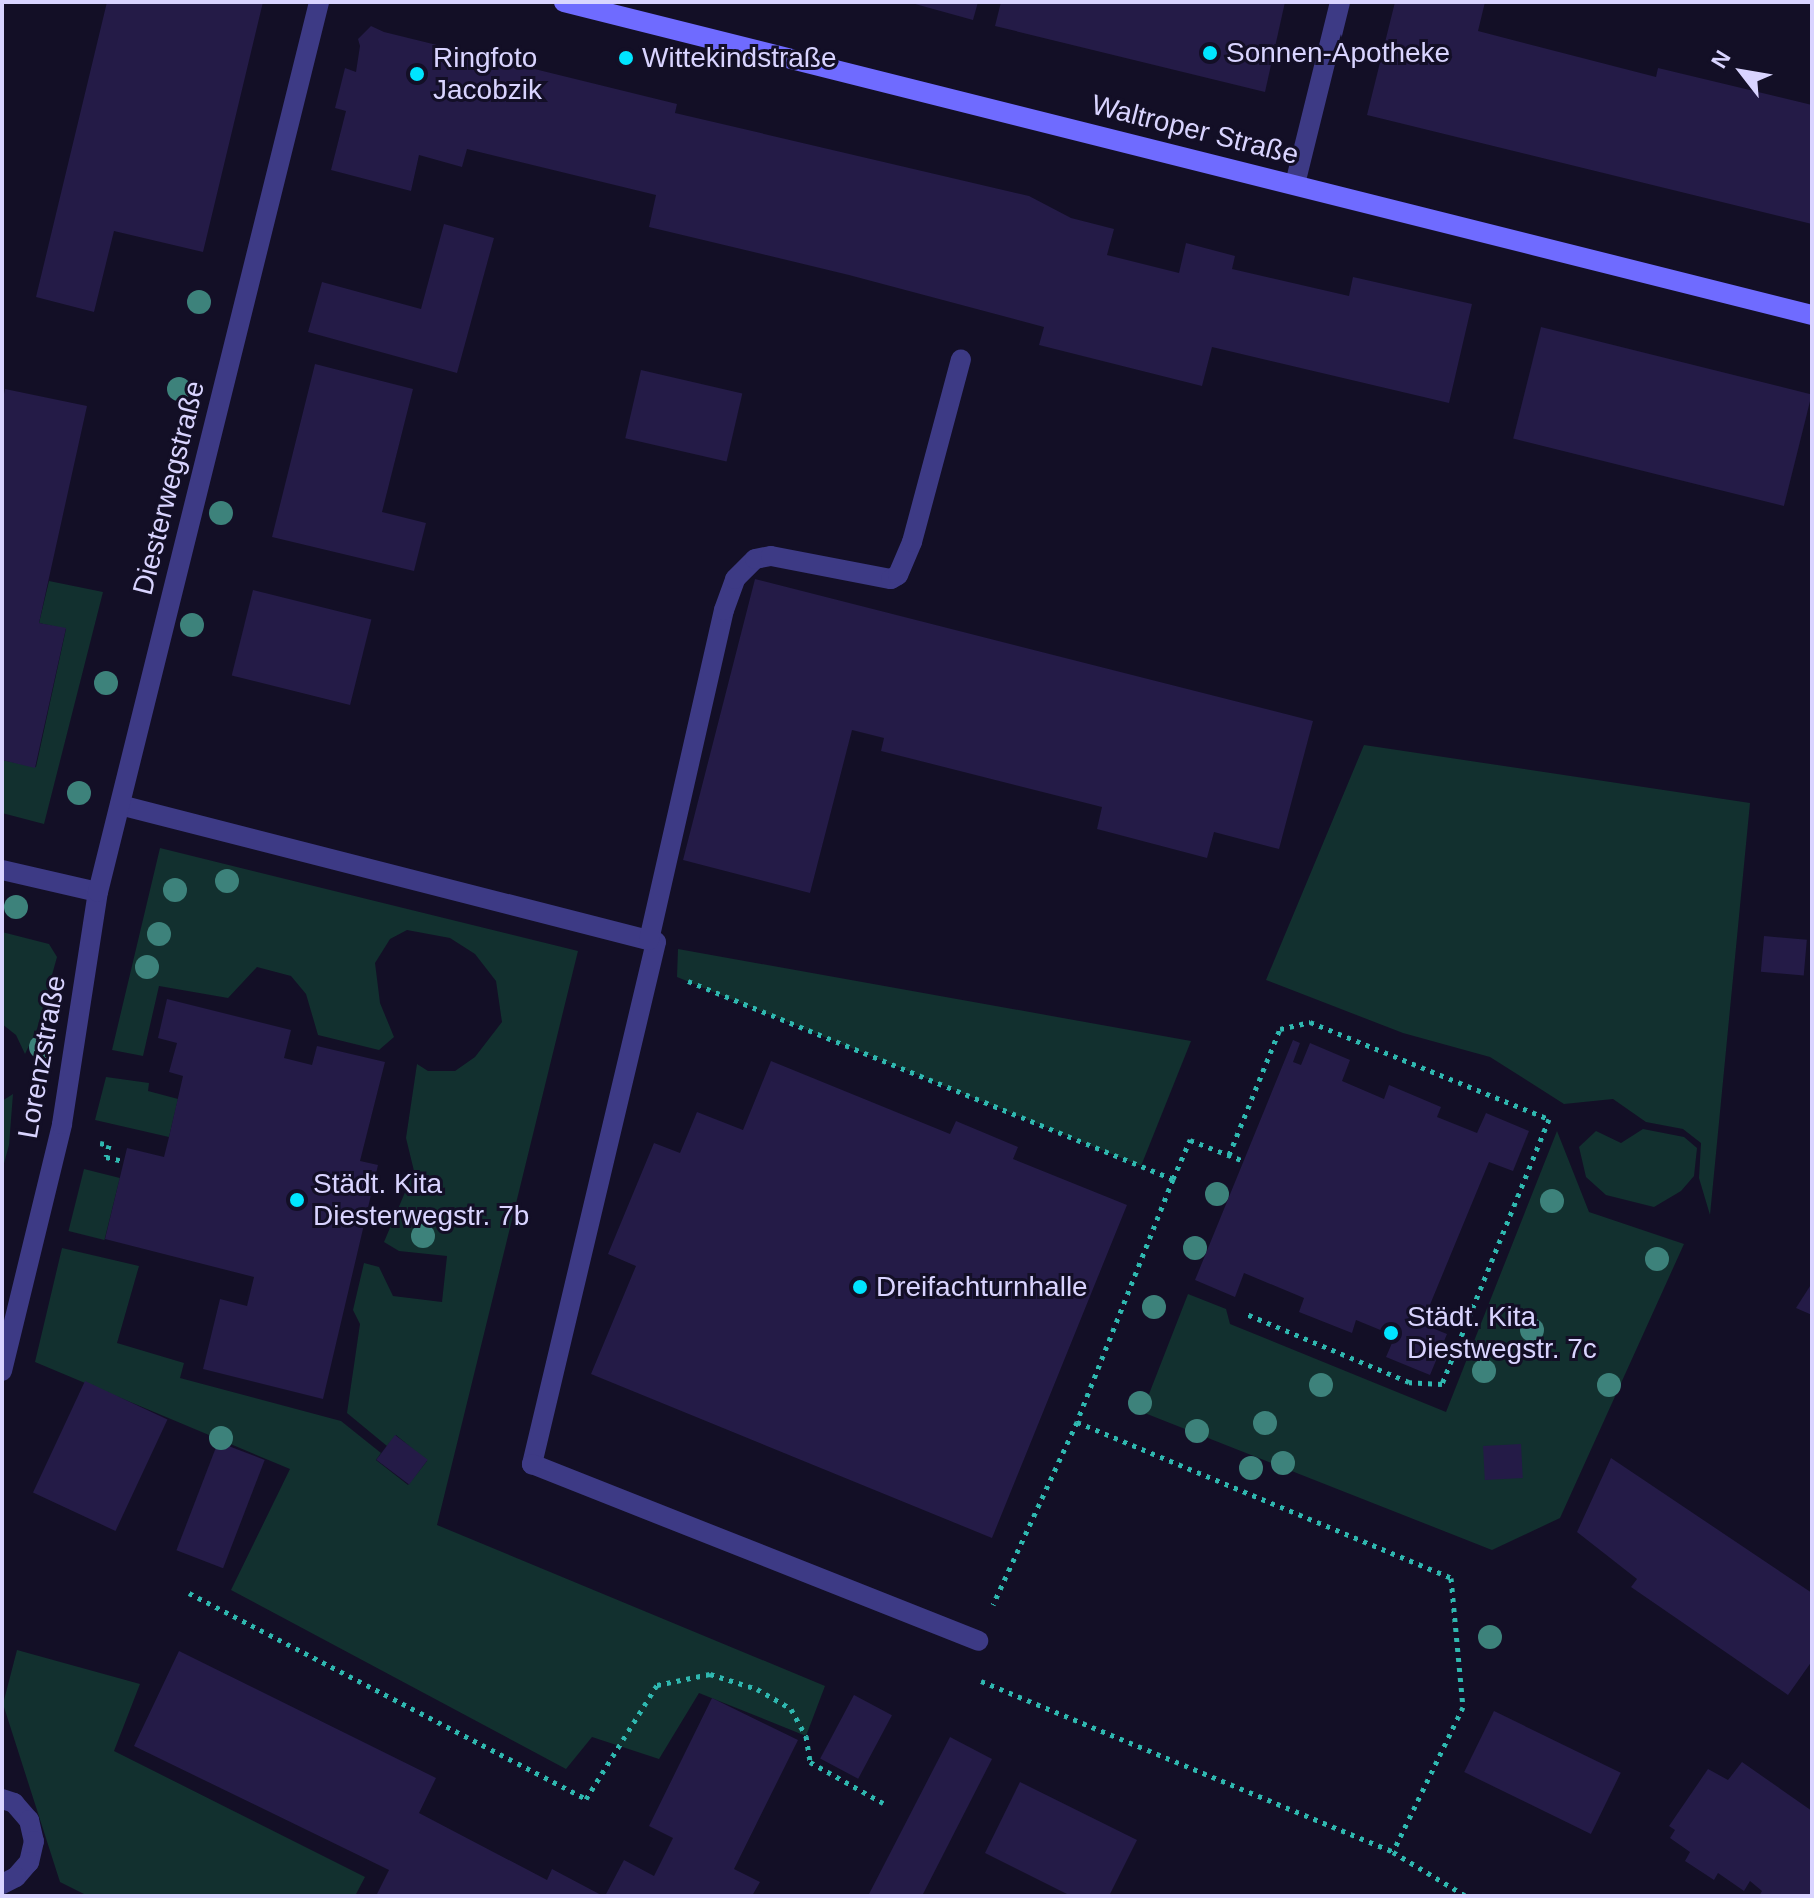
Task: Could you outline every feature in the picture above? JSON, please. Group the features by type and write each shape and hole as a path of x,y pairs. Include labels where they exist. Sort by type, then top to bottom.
{"main road":[{"name":"Waltroper Straße","path":"564,2 1812,315"}],"street":[{"name":"Diesterwegstraße","path":"98,892 319,2"},
{"path":"1295,184 1340,2"},
{"path":"649,940 724,610 735,579 755,559 771,556 891,579 898,575 912,542 961,359"},
{"path":"120,805 656,942 532,1464 978,1641"},
{"path":"2,870 98,892"},
{"name":"Lorenzstraße","path":"2,1371 62,1124 98,892"},
{"path":"2,1799 14,1803 29,1820 34,1841 29,1862 16,1877 2,1884"}],"path":[{"path":"651,966 1173,1179"},
{"path":"1229,1155 1280,1029 1310,1022 1549,1119 1442,1384 1409,1382 1244,1313"},
{"path":"1244,1161 1190,1140 1077,1422 964,1674 1393,1852 1466,1896"},
{"path":"1077,1422 1451,1578 1463,1707 1393,1852"},
{"path":"189,1593 586,1799 657,1685 710,1674 757,1689 791,1709 806,1736 810,1762 883,1803"}],"green space":[{"path":"49,581 103,592 44,824 2,813 2,760 36,767 66,629 39,623"},
{"path":"1364,745 1750,803 1710,1215 1699,1178 1701,1143 1683,1129 1646,1122 1613,1099 1564,1104 1490,1057 1403,1033 1266,980"},
{"path":"160,848 578,951 437,1525 825,1686 806,1736 699,1693 659,1759 592,1737 566,1769 231,1590 290,1469 35,1362 62,1248 139,1266 117,1343 184,1363 180,1378 341,1421 381,1453 376,1460 408,1485 427,1461 396,1435 387,1446 347,1413 360,1324 353,1310 364,1263 379,1267 393,1296 442,1302 447,1256 399,1251 384,1242 414,1171 406,1138 417,1064 428,1071 455,1071 475,1057 502,1022 496,981 475,954 450,938 407,930 390,939 375,963 380,1003 394,1037 379,1050 318,1035 306,994 291,976 257,967 228,998 159,986 143,1056 112,1050"},
{"path":"2,932 49,944 57,957 37,1029 25,1054 16,1035 2,1024"},
{"path":"678,949 1191,1041 1141,1166 677,977"},
{"path":"106,1077 149,1083 148,1091 178,1099 169,1137 95,1120"},
{"path":"13,1094 9,1145 2,1171 2,1101"},
{"path":"1643,1129 1684,1137 1697,1148 1694,1176 1681,1191 1654,1207 1606,1195 1586,1177 1579,1147 1596,1131 1621,1143"},
{"path":"1557,1131 1589,1212 1684,1244 1560,1518 1492,1550 1142,1412 1188,1294 1226,1309 1230,1324 1446,1412"},
{"path":"84,1169 120,1178 104,1240 69,1231"},
{"path":"17,1650 140,1684 114,1751 365,1877 355,1896 88,1896 60,1882 3,1704"}],"building":[{"path":"107,2 263,2 203,252 114,231 94,312 36,297"},
{"path":"908,2 978,2 973,20"},
{"path":"1001,2 1285,2 1265,92 995,26"},
{"path":"1395,2 1485,2 1478,31 1656,77 1658,68 1812,105 1812,224 1367,115"},
{"path":"371,26 384,32 677,104 675,113 1029,196 1071,218 1114,229 1107,255 1179,273 1186,243 1235,256 1232,269 1349,296 1353,277 1472,304 1449,403 1212,347 1202,386 1039,345 1044,327 849,275 649,227 656,195 467,149 462,167 419,155 411,191 331,170 346,111 335,108 345,68 356,72 360,46 358,39"},
{"path":"444,224 494,238 457,373 308,332 322,282 421,309"},
{"path":"1541,327 1812,394 1784,506 1513,439"},
{"path":"315,364 413,389 382,512 426,523 414,571 272,537"},
{"path":"641,370 742,393 727,462 625,438"},
{"path":"5,389 87,406 39,623 66,628 35,768 2,760 2,404"},
{"path":"755,579 1313,721 1279,849 1214,832 1207,858 1097,829 1102,807 881,751 884,738 852,730 810,893 683,860"},
{"path":"253,590 371,620 350,705 232,675"},
{"path":"1764,936 1807,940 1804,976 1761,972"},
{"path":"167,999 291,1030 284,1058 312,1065 317,1046 385,1062 360,1161 378,1165 323,1399 203,1369 220,1299 247,1306 254,1277 105,1239 127,1148 164,1157 183,1076 169,1072 177,1043 158,1038"},
{"path":"1293,1040 1300,1043 1293,1062 1301,1065 1310,1043 1350,1060 1342,1081 1384,1099 1389,1085 1441,1107 1437,1117 1477,1133 1486,1113 1529,1131 1513,1171 1489,1162 1422,1324 1447,1334 1430,1375 1386,1357 1395,1336 1356,1320 1352,1333 1299,1312 1304,1298 1244,1273 1235,1297 1195,1280"},
{"name":"Dreifachturnhalle","path":"771,1061 950,1134 956,1121 1018,1147 1013,1159 1127,1205 992,1538 591,1374 636,1266 608,1254 654,1143 680,1153 697,1112 743,1130"},
{"path":"1812,1283 1812,1315 1796,1308"},
{"path":"85,1381 167,1419 115,1531 33,1492"},
{"path":"395,1435 428,1460 409,1484 376,1460"},
{"path":"218,1442 265,1460 223,1568 176,1550"},
{"path":"1521,1444 1523,1478 1485,1480 1483,1446"},
{"path":"1611,1458 1812,1593 1812,1661 1788,1695 1631,1587 1637,1579 1577,1532"},
{"path":"179,1651 436,1778 419,1813 547,1880 552,1869 603,1896 376,1896 389,1870 134,1746"},
{"path":"854,1695 892,1715 858,1779 820,1759"},
{"path":"712,1698 798,1740 734,1869 760,1882 752,1896 605,1896 624,1860 654,1876 673,1838 649,1826"},
{"path":"1494,1711 1621,1773 1591,1834 1464,1772"},
{"path":"950,1737 992,1759 922,1896 868,1896"},
{"path":"1742,1762 1812,1811 1812,1896 1759,1896 1762,1891 1750,1881 1744,1891 1718,1873 1714,1880 1685,1861 1690,1852 1670,1838 1675,1830 1669,1826 1708,1769 1728,1780"},
{"path":"1020,1782 1137,1840 1109,1896 1071,1896 985,1853"}],"place":[{"name":"Sonnen-Apotheke","path":"1210,53"},
{"name":"Wittekindstraße","path":"626,58"},
{"name":"Ringfoto Jacobzik","path":"417,74"},
{"name":"Städt. Kita Diesterwegstr. 7b","path":"297,1200"},
{"name":"Dreifachturnhalle","path":"860,1287"},
{"name":"Städt. Kita Diestwegstr. 7c","path":"1391,1333"}]}
